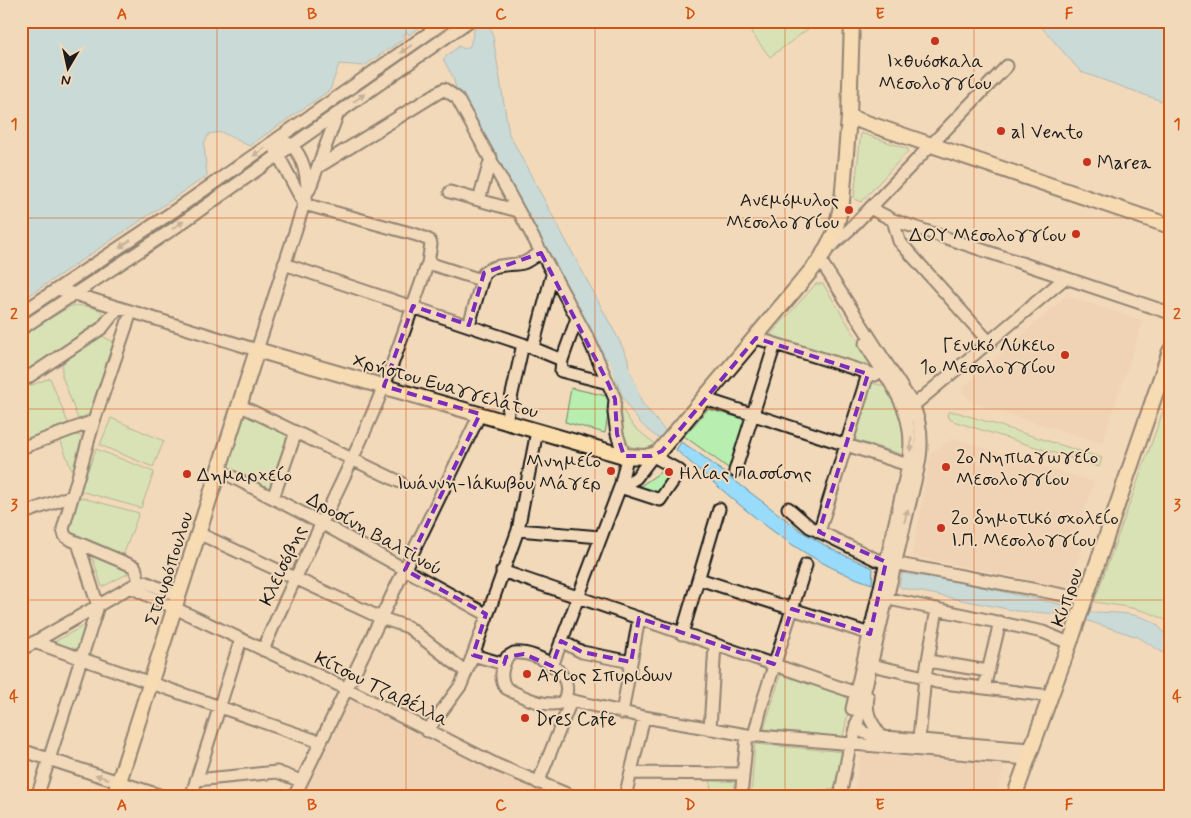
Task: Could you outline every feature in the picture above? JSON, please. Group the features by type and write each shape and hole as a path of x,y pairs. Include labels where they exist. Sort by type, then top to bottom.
{"main road":[{"path":"658,453 678,432 756,338 787,296 820,259 835,232 840,214 849,117 852,21"},
{"path":"849,117 1170,226"},
{"name":"Χρήστου Ευαγγελάτου","path":"257,350 624,456 658,453"},
{"name":"Σταυρόπουλου","path":"114,797 257,350"},
{"name":"Κύπρου","path":"1014,797 1085,599 1170,351"}],"street":[{"path":"21,313 277,139 446,21"},
{"path":"21,329 74,295 469,21"},
{"path":"820,259 1007,66"},
{"path":"318,167 444,89 457,98 577,318 608,383 615,400 614,413 617,434 624,456 625,468 620,487 552,666"},
{"path":"58,289 117,309 257,350 306,199 338,113"},
{"path":"277,139 284,140 291,145 303,166 306,199"},
{"path":"277,139 275,148 277,155 306,199 424,238 431,244 428,263 481,280"},
{"path":"479,200 491,158"},
{"path":"450,192 518,211"},
{"path":"870,208 893,220 1170,313"},
{"path":"893,220 899,241 990,343"},
{"path":"469,324 481,280 490,268 524,262 541,254"},
{"path":"820,259 887,378 920,423 921,449 890,562"},
{"path":"820,259 910,409 911,439 908,465 883,597 868,696 867,714 882,736"},
{"name":"Κλεισόβης","path":"263,650 294,577 322,523 384,386 428,263"},
{"path":"284,264 469,324 562,360"},
{"path":"506,422 528,346 552,275"},
{"path":"910,409 1065,278"},
{"path":"21,382 102,328 117,309"},
{"path":"21,650 134,585 136,567 67,538 63,531 94,421 131,312"},
{"path":"577,318 562,360 561,372 608,383"},
{"path":"756,338 868,374 887,378"},
{"path":"735,470 775,344"},
{"path":"819,532 868,374"},
{"path":"705,399 908,465"},
{"path":"240,405 400,482"},
{"path":"294,797 480,414"},
{"path":"21,448 94,421"},
{"path":"428,731 461,685 473,655 486,614 518,530 537,431"},
{"path":"273,498 296,432"},
{"path":"658,453 680,471 660,500 620,487 636,478 658,453"},
{"name":"Δροσίνη Βαλτινού","path":"219,470 322,523 486,614"},
{"path":"21,514 72,496"},
{"path":"788,508 819,532 870,557 1085,599"},
{"path":"682,634 719,509"},
{"path":"518,530 600,537"},
{"path":"198,533 381,618 408,627 466,672"},
{"path":"37,797 98,606 78,543"},
{"path":"741,797 743,774 751,736 806,565"},
{"path":"502,571 856,692"},
{"path":"699,579 870,634"},
{"name":"Κίτσου Τζαβέλλα","path":"134,585 176,602 241,639 347,689 428,731 574,797"},
{"path":"883,597 1043,632 1069,643"},
{"path":"840,797 856,692 870,634 883,597"},
{"path":"918,739 925,678 937,609"},
{"path":"622,713 638,618"},
{"path":"984,688 1000,622"},
{"path":"191,797 241,639"},
{"path":"561,641 582,652 631,662"},
{"path":"34,642 82,657 320,742"},
{"path":"710,728 715,644"},
{"path":"538,782 568,700 566,679 552,666 532,656 518,653 509,656 504,664 501,679 507,689 552,704 568,700 622,713 751,736 849,747 1029,754"},
{"path":"473,655 504,664"},
{"path":"928,661 988,671"},
{"path":"873,665 934,681 1049,696"},
{"path":"849,747 873,665"},
{"path":"625,797 644,717"},
{"path":"856,724 867,734 1029,754"},
{"path":"21,750 165,797"},
{"path":"196,780 277,772 301,781"},
{"path":"631,773 743,774"}],"highlighted area":[{"path":"541,253 615,399 617,434 624,456 651,456 662,451 756,338 868,374 819,532 886,562 870,634 792,609 774,664 639,618 631,662 582,652 561,641 552,666 524,654 506,657 504,664 473,655 486,614 405,570 480,414 384,386 413,306 469,325 484,273"}],"shaded area":[{"name":"Γενικό Λύκειο 1ο Μεσολογγίου","path":"1066,296 1143,321 1102,443 972,403 961,389"},
{"path":"953,438 1094,482 1075,539 1084,542 1069,588 912,556 931,453"},
{"path":"346,686 541,782 580,797 292,797"},
{"path":"861,753 1005,765 995,797 853,797"}],"green space":[{"path":"766,21 815,21 816,23 770,57 751,32"},
{"path":"861,133 908,149 908,151 861,202 854,198"},
{"path":"816,284 823,284 875,368 772,337 771,334"},
{"path":"71,306 96,308 105,317 21,375 21,336"},
{"path":"102,336 112,341 113,349 92,413 78,419 62,376 62,365 67,359"},
{"path":"50,378 68,423 21,441 21,389"},
{"path":"872,383 888,387 906,427 905,455 855,440"},
{"path":"571,388 611,397 605,433 565,422"},
{"path":"1170,392 1170,623 1143,611 1094,602"},
{"path":"239,405 296,432 273,498 219,470"},
{"path":"621,407 633,426 655,444 648,448 640,448 625,444"},
{"path":"708,409 747,420 731,470 684,436"},
{"path":"948,412 956,412 1102,458 1099,467 953,421 947,417"},
{"path":"111,418 164,441 153,467 100,445"},
{"path":"74,434 80,436 83,440 73,474 60,439"},
{"path":"96,449 154,472 141,508 80,491"},
{"path":"668,467 675,472 657,496 636,489"},
{"path":"79,497 139,513 123,556 66,535"},
{"path":"91,553 133,571 102,587"},
{"path":"89,623 81,652 55,644 54,642"},
{"path":"781,674 851,697 843,737 764,729"},
{"path":"755,744 845,752 839,789 751,795"},
{"path":"711,778 741,778 739,797 706,797 710,795"}],"water":[{"path":"21,21 428,21 409,35 407,32 403,35 405,38 364,66 339,64 330,90 249,146 221,132 209,134 204,144 207,176 21,301"},
{"path":"1036,21 1170,21 1170,104 1081,72"},
{"path":"480,23 489,26 492,31 509,134 620,342 628,359 629,369 625,368 622,361 604,358 600,353 556,267 457,93 453,77 443,59 459,46 464,49 470,46 475,27"},
{"path":"612,362 620,362 621,374 629,371 631,373 642,403 666,432 660,439 637,419 626,403 615,375 618,374 618,367 613,367"},
{"path":"681,442 801,531 833,550 873,568 872,584 817,560 767,527 676,450"},
{"path":"902,573 959,582 1064,605 1061,614 1017,611 902,588 899,586"},
{"path":"1088,612 1129,614 1153,622 1162,630 1168,642 1170,657 1138,637 1085,620"}],"waterway":[{"path":"609,340 631,394"}],"place":[{"name":"Ιχθυόσκαλα Μεσολογγίου","path":"935,41"},
{"name":"al Vento","path":"1001,131"},
{"name":"Marea","path":"1087,162"},
{"name":"Ανεμόμυλος Μεσολογγίου","path":"849,210"},
{"name":"ΔΟΥ Μεσολογγίου","path":"1076,234"},
{"name":"Γενικό Λύκειο 1ο Μεσολογγίου","path":"1065,355"},
{"name":"2ο Νηπιαγωγείο Μεσολογγίου","path":"946,467"},
{"name":"Μνημείο Ιωάννη-Ιάκωβου Μάγερ","path":"611,471"},
{"name":"Ηλίας Πασσίσης","path":"669,472"},
{"name":"Δημαρχείο","path":"187,474"},
{"name":"2ο δημοτικό σχολείο Ι.Π. Μεσολογγίου","path":"941,528"},
{"name":"Αγιος Σπυριδων","path":"527,674"},
{"name":"Dres Cafe","path":"525,718"}]}
